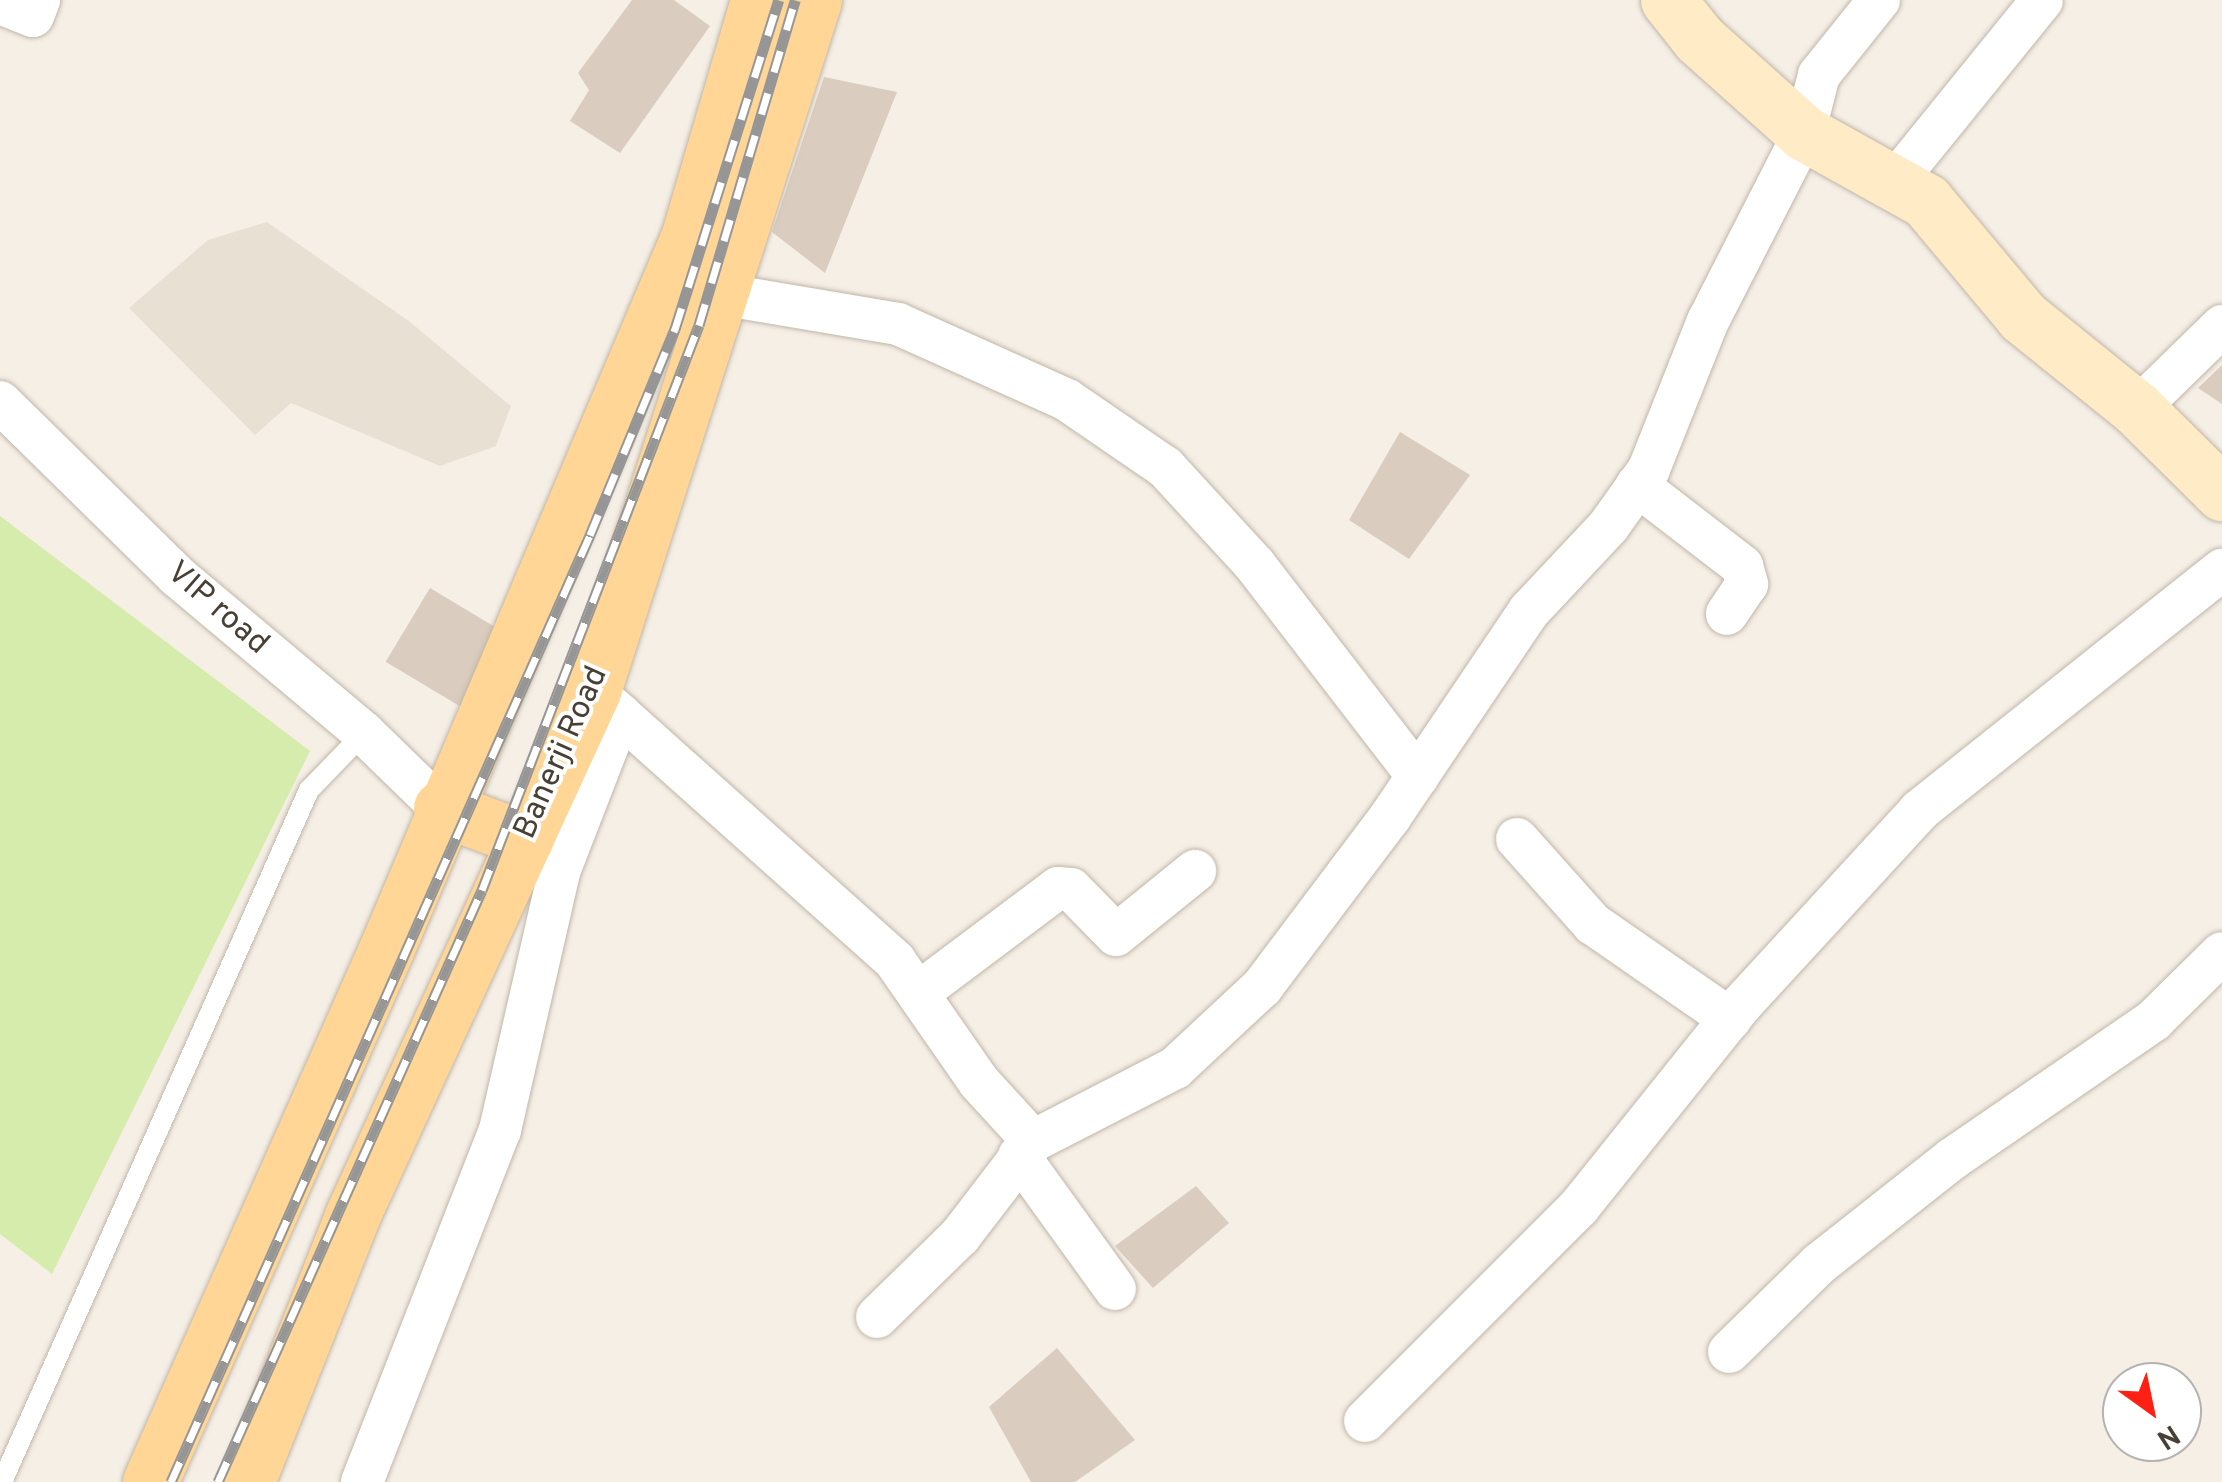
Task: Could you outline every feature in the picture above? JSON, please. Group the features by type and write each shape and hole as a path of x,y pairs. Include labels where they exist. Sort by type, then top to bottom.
{"main road":[{"path":"150,1482 386,950 441,808 689,235 758,0"},
{"name":"Banerji Road","path":"247,1482 353,1214 525,839 607,702 725,290 814,0"},
{"path":"441,808 525,839"}],"street":[{"path":"0,3 32,16 39,0"},
{"path":"1668,0 1699,39 1804,133 1926,202 2023,317 2137,409 2222,493"},
{"path":"877,1317 960,1236 1026,1149 1175,1068 1215,1036 1262,988 1418,776 1529,610 1608,527 1637,486 1708,321 1804,133 1819,75 1879,0"},
{"path":"1894,183 2042,0"},
{"path":"666,288 725,290 898,324 1067,400 1165,467 1254,565 1418,776"},
{"path":"2137,409 2222,326"},
{"name":"VIP road","path":"0,402 177,576 364,733 441,808"},
{"path":"1637,486 1742,566 1747,584 1727,614"},
{"path":"1366,1421 1579,1207 1824,908 1920,810 2222,570"},
{"path":"362,1482 500,1130 560,870 607,702 881,948 918,993 1026,1149 1115,1289"},
{"path":"1517,840 1593,924 1730,1019"},
{"path":"918,993 1058,888 1071,889 1116,935 1195,871"},
{"path":"1729,1352 1819,1264 1952,1159 2154,1020 2222,954"}],"lane":[{"path":"2,1482 308,790 364,733"}],"shaded area":[{"path":"267,222 410,322 511,406 496,446 440,466 291,403 255,435 129,308 208,240"}],"green space":[{"path":"0,516 310,751 52,1274 0,1234"}],"building":[{"path":"632,0 674,0 710,26 620,153 570,121 589,90 578,73"},
{"path":"824,77 897,92 825,273 772,232"},
{"path":"2222,365 2222,404 2198,388"},
{"path":"1400,432 1470,475 1409,559 1349,520"},
{"path":"430,588 507,634 463,708 386,662"},
{"path":"1196,1186 1229,1223 1153,1288 1115,1246"},
{"path":"1057,1348 1135,1440 1075,1482 1031,1482 989,1407"}],"railway":[{"path":"171,1482 590,535 675,329 779,0"},
{"path":"218,1482 482,890 699,325 795,0"}]}
